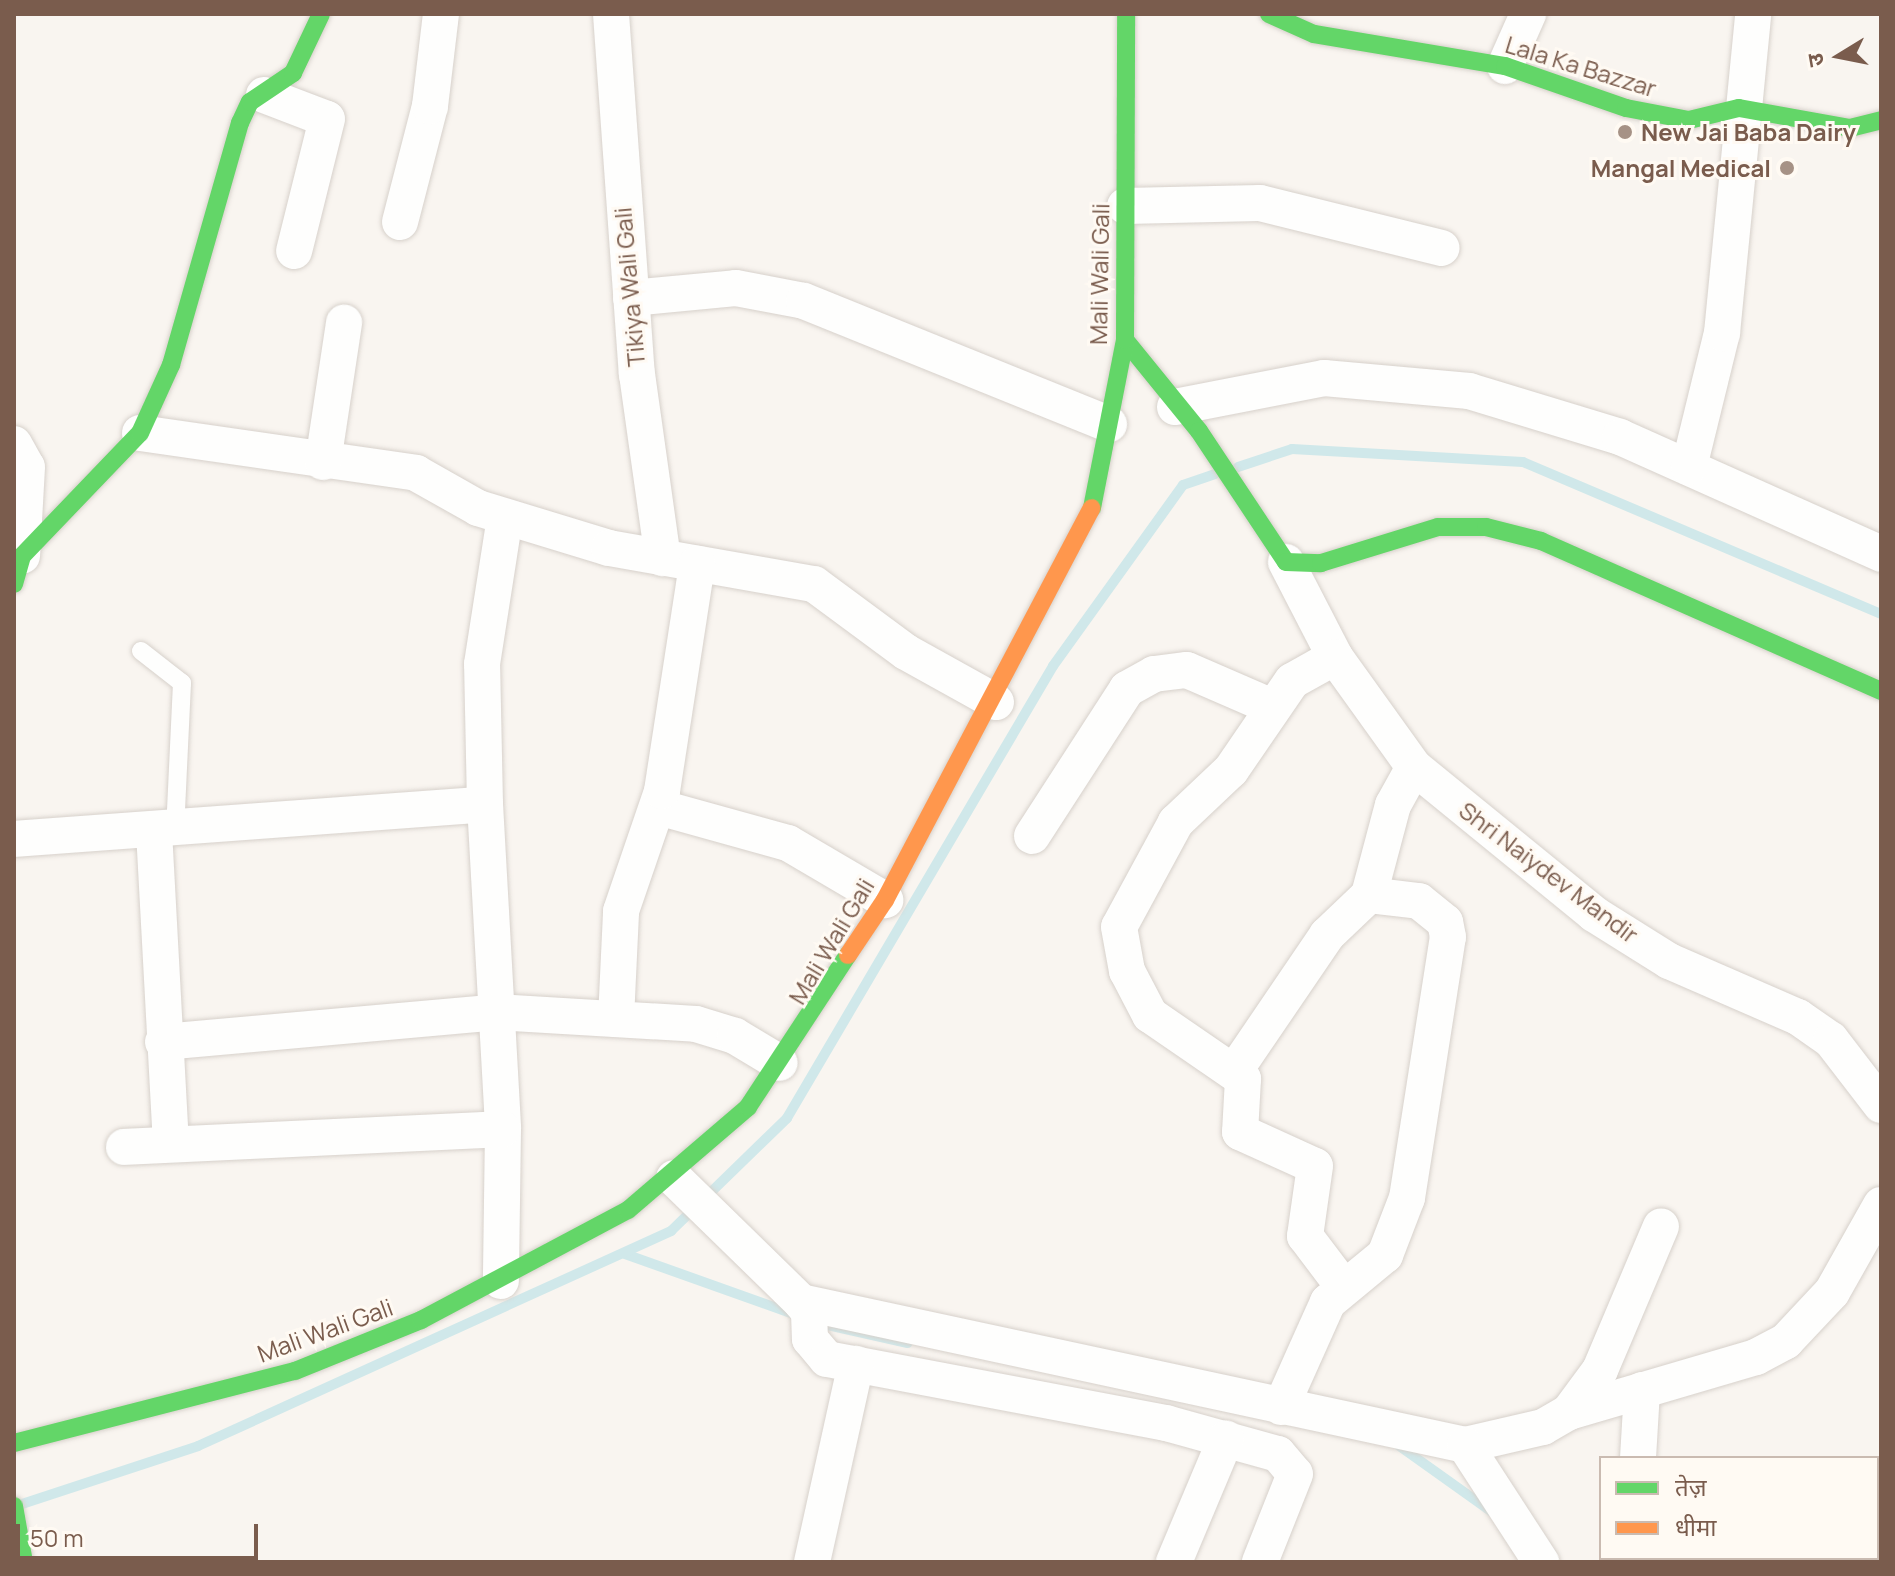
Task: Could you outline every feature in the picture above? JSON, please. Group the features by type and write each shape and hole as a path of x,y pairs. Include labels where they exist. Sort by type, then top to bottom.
{"street":[{"path":"18,570 140,433 171,365 240,123 250,102 293,73 321,14"},
{"path":"400,222 430,106 441,14"},
{"name":"Tikiya Wali Gali","path":"611,14 631,298 680,561 658,807 621,911 616,1019"},
{"name":"Mali Wali Gali","path":"14,1443 295,1371 501,1281 684,1188 748,1107 780,1063 885,900 996,702 1089,523 1125,340 1126,14"},
{"name":"Lala Ka Bazzar","path":"1269,14 1314,34 1505,66 1626,108 1689,120 1739,108 1850,128 1881,120"},
{"path":"1505,66 1528,14"},
{"path":"1689,467 1722,333 1739,108 1753,14"},
{"path":"264,95 327,119 294,251"},
{"path":"1125,206 1260,203 1442,248"},
{"path":"631,298 736,288 804,301 1109,424"},
{"path":"323,462 344,323"},
{"path":"1125,340 1187,419 1286,562 1321,563 1438,527 1486,527 1541,541 1881,691"},
{"path":"1187,419 1324,378 1469,391 1620,437 1881,554"},
{"path":"140,433 323,462 416,473 505,517 680,561 814,584 906,652 996,702"},
{"path":"14,444 27,467 18,570"},
{"path":"501,1281 503,1129 485,804 482,664 505,517"},
{"name":"Shri Naiydev Mandir","path":"1286,562 1335,657 1414,767 1594,914 1669,961 1798,1017 1831,1040 1881,1105"},
{"path":"1335,657 1308,666 1272,707 1231,770 1176,822 1119,927 1127,971 1150,1015 1236,1069 1244,1095 1240,1132 1315,1166 1305,1236 1342,1285"},
{"path":"1032,836 1127,689 1154,674 1187,670 1272,707"},
{"path":"1236,1069 1327,935 1369,895 1393,805 1414,767"},
{"path":"14,839 485,804"},
{"path":"658,807 788,843 885,900"},
{"path":"165,830 163,1042 171,1144"},
{"path":"1281,1407 1342,1285 1385,1255 1399,1230 1448,937 1445,922 1419,901 1369,895"},
{"path":"163,1042 496,1012 696,1024 735,1036 780,1063"},
{"path":"124,1147 503,1129"},
{"path":"684,1188 754,1259 806,1318 827,1359 1166,1423 1278,1454 1295,1474 1260,1562"},
{"path":"806,1318 1168,1380 1465,1445 1543,1427 1569,1412 1786,1341 1832,1292 1881,1205"},
{"path":"1569,1412 1600,1370 1661,1226"},
{"path":"812,1562 856,1364"},
{"path":"1166,1423 1168,1380"},
{"path":"1638,1456 1642,1390"},
{"path":"1174,1562 1226,1438"},
{"path":"1465,1445 1541,1562"},
{"path":"14,1506 24,1562"}],"lane":[{"path":"141,651 182,683 165,830"}],"waterway":[{"path":"1238,467 1292,449 1523,462 1881,614"},
{"path":"22,1504 198,1446 671,1231 787,1118 1053,666 1183,485 1215,474"},
{"path":"625,1254 796,1315"},
{"path":"819,1323 908,1343"},
{"path":"1398,1445 1492,1512"}],"traffic: fast":[{"path":"14,584 22,556 140,433 171,365 240,123 250,102 293,73 321,14"},
{"path":"1092,508 1125,340 1126,14"},
{"path":"1269,14 1314,34 1505,66 1626,108 1689,120 1739,108 1850,128 1881,120"},
{"path":"1125,340 1199,431 1286,562 1321,563 1438,527 1486,527 1541,541 1881,691"},
{"path":"14,1443 295,1371 421,1320 628,1210 748,1107 848,955"},
{"path":"14,1506 24,1562"}],"traffic: slow":[{"path":"848,955 885,900 1092,508"}],"place":[{"name":"New Jai Baba Dairy","path":"1625,132"},
{"name":"Mangal Medical","path":"1787,168"}]}
